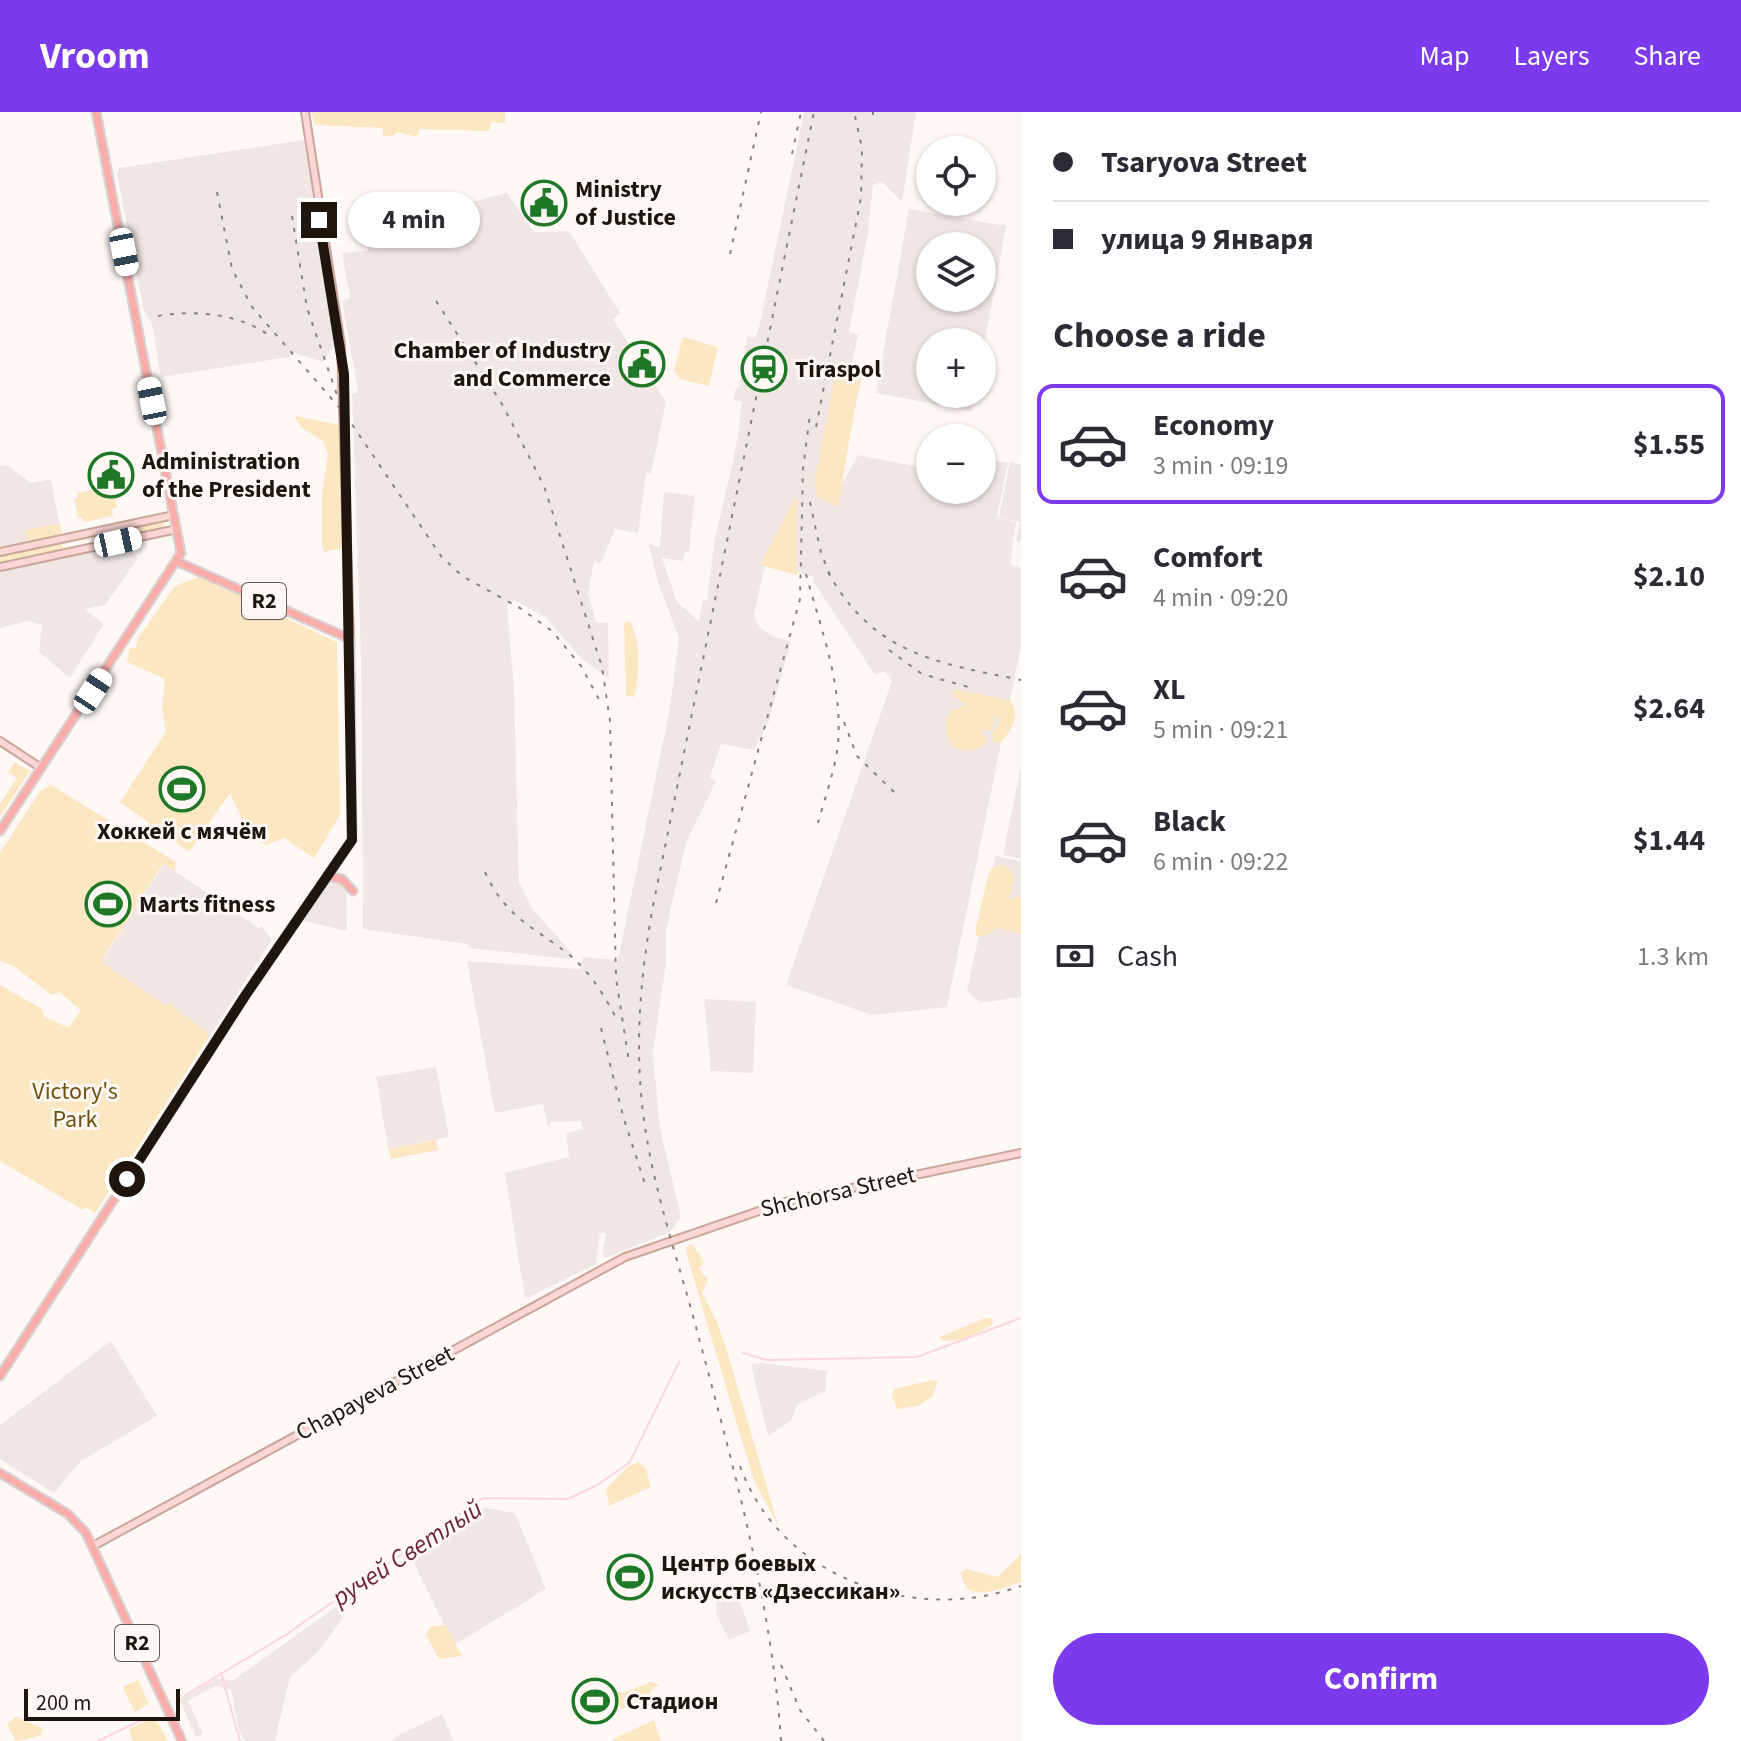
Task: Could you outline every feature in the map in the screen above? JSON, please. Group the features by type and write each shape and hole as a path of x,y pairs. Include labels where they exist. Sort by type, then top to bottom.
{"main road":[{"path":"0,831 178,562 181,550 96,112"},
{"name":"R2","path":"178,562 350,639"},
{"path":"0,1376 245,996 352,840 350,639"},
{"path":"327,876 342,879 353,891"},
{"name":"R2","path":"0,1473 68,1514 93,1546 182,1741"}],"street":[{"path":"305,112 341,345 350,639"},
{"path":"0,552 174,515"},
{"path":"0,567 177,529"},
{"path":"90,533 95,538 92,547"},
{"path":"0,741 41,768"},
{"name":"Shchorsa Street","path":"659,1243 785,1202 1021,1153"},
{"name":"Chapayeva Street","path":"93,1546 389,1387 599,1269 659,1243"}],"shaded area":[{"path":"804,112 916,112 902,202 882,182 873,185 868,233 849,332 858,335 852,363 864,366 837,493 858,455 916,466 916,504 996,504 996,461 1008,463 997,517 1016,522 1010,565 1021,568 1021,646 947,1007 872,1015 786,985 892,681 885,671 875,675 813,581 814,577 765,563 754,616 759,627 774,637 791,641 769,721 754,750 721,744 710,777 716,781 686,843 666,930 666,964 653,1053 660,1128 681,1217 670,1232 606,1258 602,1255 606,1234 600,1233 596,1264 525,1299 505,1173 569,1157 566,1133 583,1129 581,1121 551,1122 548,1126 543,1104 495,1113 467,961 580,969 583,957 618,960 669,713 679,638 657,580 649,544 660,548 664,492 695,496 689,551 685,552 683,561 662,558 677,602 699,621 703,600 707,601 714,544 736,447 742,402 733,400 736,388 739,388 747,336 755,338"},
{"path":"304,140 335,344 323,362 294,353 289,357 161,377 152,324 144,310 117,174 119,168"},
{"path":"507,193 534,232 569,231 620,313 613,319 666,402 651,473 646,473 638,533 615,529 601,563 594,562 588,593 596,622 608,623 609,679 581,658 545,617 514,600 507,606 514,687 519,883 534,911 573,954 569,959 469,948 467,944 363,929 361,658 352,394 358,392 342,300 350,298 342,253 368,251 365,217 440,210"},
{"path":"909,209 916,210 916,216 949,216 1006,226 996,281 996,232 916,232 916,312 990,312 987,328 916,328 916,400 876,393"},
{"path":"1010,462 1021,464 1021,542 1016,541 1020,522 999,517"},
{"path":"7,465 31,483 51,479 62,537 0,549 0,466"},
{"path":"122,543 138,558 105,605 84,609 104,624 70,678 39,652 42,625 28,621 0,628 0,567"},
{"path":"1021,766 1021,859 1003,855"},
{"path":"996,856 1021,861 1021,997 981,1003 967,991"},
{"path":"164,864 259,928 261,926 272,940 210,1035 104,964 103,959"},
{"path":"329,878 346,887 347,931 300,920"},
{"path":"704,999 756,1002 753,1073 711,1071"},
{"path":"436,1067 449,1137 388,1149 376,1077"},
{"path":"111,1341 157,1416 81,1461 54,1493 0,1459 0,1425"},
{"path":"751,1364 827,1371 825,1391 797,1405 791,1420 768,1436"},
{"path":"485,1508 515,1513 546,1589 454,1645 413,1561"},
{"path":"735,1586 750,1631 729,1640 717,1616 716,1598"},
{"path":"336,1607 343,1617 319,1651 290,1677 275,1741 245,1741 239,1731 231,1690 215,1686 188,1701 203,1734 196,1737 179,1699 217,1678 232,1681"},
{"path":"442,1714 454,1741 392,1741 395,1737"}],"green space":[{"path":"311,112 505,112 505,123 491,122 490,131 419,129 417,137 397,132 393,136 383,136 383,128 315,125"},
{"path":"683,337 718,347 709,386 680,379 674,370"},
{"path":"838,361 862,367 838,507 817,496 815,479"},
{"path":"295,416 340,425 343,548 324,552 322,494 328,454 323,441 301,427"},
{"path":"112,478 117,507 112,509 113,516 84,522 82,517 78,518 74,499 78,498 77,493 92,490 91,482"},
{"path":"795,499 797,504 797,575 760,565"},
{"path":"162,519 164,529 105,542 103,532"},
{"path":"60,524 62,537 28,543 25,530"},
{"path":"61,541 64,551 0,565 0,554"},
{"path":"199,577 337,642 340,815 314,858 284,838 266,845 250,836 230,793 189,852 120,802 166,732 162,707 165,679 127,662 130,648 136,648 138,638 175,586"},
{"path":"630,621 638,659 634,697 626,696 624,623"},
{"path":"957,690 1010,700 1015,711 1014,723 999,743 992,741 993,731 1002,720 997,715 991,730 982,730 987,741 980,748 967,751 953,747 946,733 946,719 953,710 967,705 950,693"},
{"path":"15,762 30,771 0,817 0,804 17,778 8,772"},
{"name":"Victory's Park","path":"51,785 176,862 175,871 163,864 103,958 104,964 165,1005 169,1003 210,1035 95,1213 86,1207 83,1210 0,1161 0,985 42,1009 44,1016 69,1028 81,1010 59,992 52,995 12,965 0,961 0,853 40,791"},
{"path":"1002,865 1010,869 1014,879 1009,899 1021,897 1021,934 997,928 982,937 976,935 976,927 988,876 992,868"},
{"path":"436,1140 438,1150 391,1159 389,1149"},
{"path":"692,1244 704,1262 699,1269 708,1280 702,1293 727,1351 778,1525 754,1481 688,1259 686,1247"},
{"path":"985,1318 992,1319 993,1324 975,1334 955,1340 942,1340 940,1337"},
{"path":"932,1380 938,1382 932,1397 917,1406 897,1409 892,1395 894,1389"},
{"path":"639,1462 646,1469 651,1487 609,1506 606,1489 627,1467"},
{"path":"1021,1554 1021,1582 976,1592 964,1582 961,1572 966,1569 997,1577"},
{"path":"445,1625 462,1656 439,1659 426,1635 431,1626"},
{"path":"138,1680 149,1704 135,1712 123,1687"},
{"path":"651,1682 659,1685 652,1689 650,1696 621,1709 611,1689 623,1693"},
{"path":"16,1716 43,1729 40,1736 16,1741 7,1725"},
{"path":"155,1717 168,1741 133,1741 129,1729"},
{"path":"654,1720 661,1741 613,1739"}],"waterway":[{"name":"ручей Светлый","path":"743,1353 767,1360 917,1357 1021,1318"},
{"name":"ручей Светлый","path":"184,1696 284,1636 483,1498 568,1499 599,1484 630,1462 679,1362"},
{"path":"221,1673 240,1741"},
{"name":"ручей Светлый","path":"98,1741 146,1718"}],"railway":[{"path":"730,254 761,112"},
{"path":"792,154 801,112"},
{"path":"781,1741 769,1637 749,1532 651,1160 642,1104 639,1029 642,980 653,906 814,112"},
{"path":"816,427 861,198 862,148 854,112"},
{"path":"217,192 232,269 252,307 345,414 441,556 462,576 520,608 552,631 581,666 602,705"},
{"path":"292,216 307,308 337,395"},
{"path":"436,301 502,404 544,486 602,667 610,721 616,978 629,1062"},
{"path":"158,316 186,313 229,317 267,334"},
{"path":"716,903 800,599 803,469 810,414"},
{"path":"810,502 821,553 833,582"},
{"path":"828,572 865,621 887,638 935,660 1021,680"},
{"path":"806,574 830,658 839,722 835,764 818,823"},
{"path":"889,650 922,674 972,688"},
{"path":"844,722 857,756 898,796"},
{"path":"485,872 512,912 585,970 616,1018"},
{"path":"601,1028 623,1116 645,1184"},
{"path":"740,1466 759,1505 786,1537 818,1563 855,1583 896,1595 938,1599 980,1597 1021,1586"},
{"path":"781,1665 800,1710 824,1741"}],"place":[{"name":"Ministry of Justice","path":"544,203"},
{"name":"Chamber of Industry and Commerce","path":"642,364"},
{"name":"Tiraspol","path":"764,369"},
{"name":"Administration of the President","path":"111,475"},
{"name":"Хоккей с мячём","path":"182,789"},
{"name":"Marts fitness","path":"108,904"},
{"name":"Центр боевых искусств «Дзессикан»","path":"630,1577"},
{"name":"Стадион","path":"595,1701"}],"route":[{"path":"127,1179 245,996 352,840 344,374 319,220"}]}
